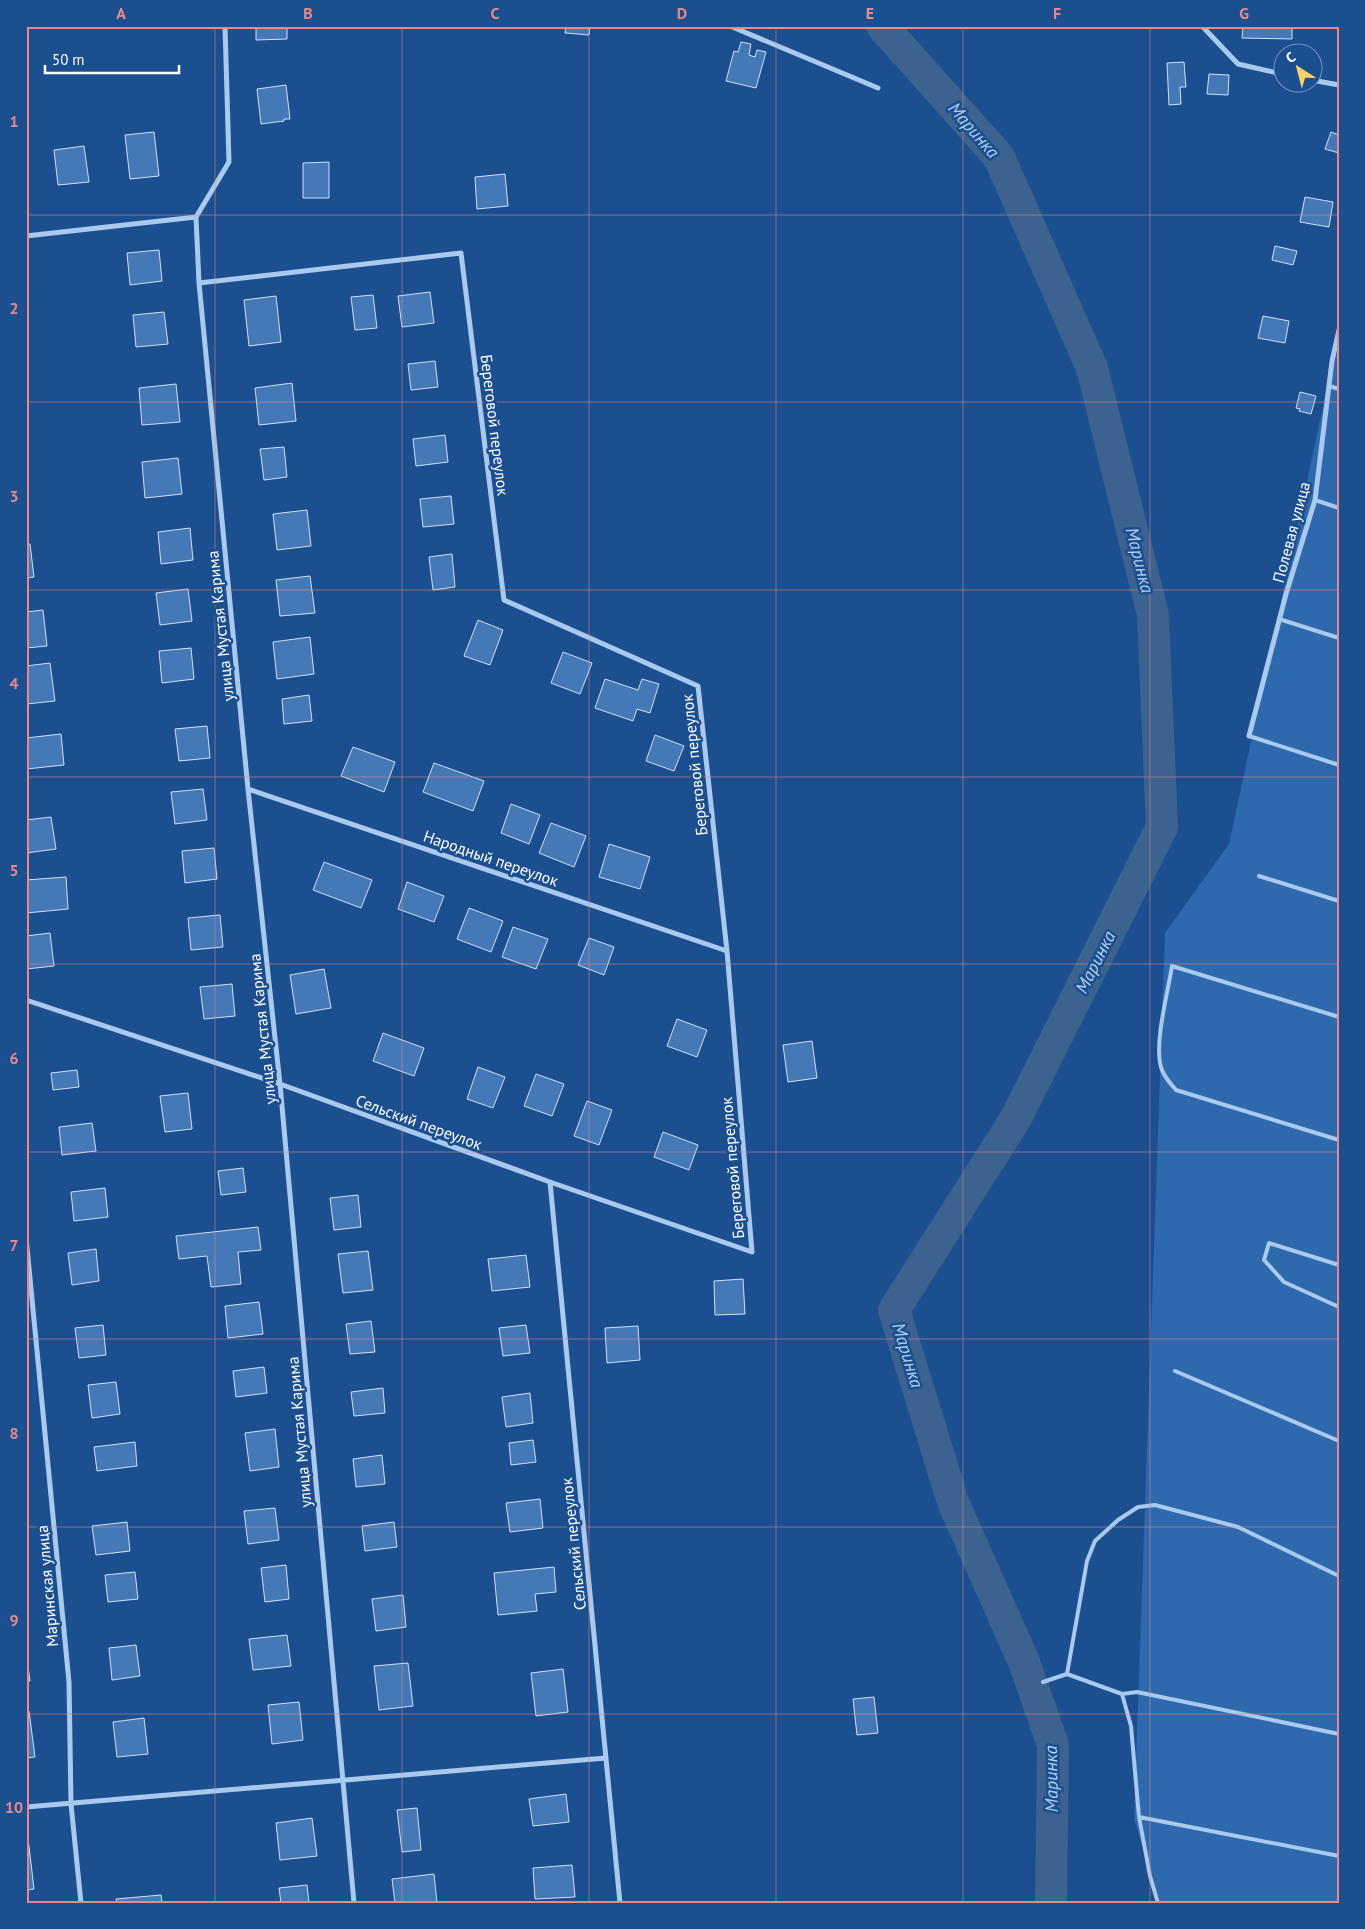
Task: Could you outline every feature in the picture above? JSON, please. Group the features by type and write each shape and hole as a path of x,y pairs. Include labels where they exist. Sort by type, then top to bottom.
{"street":[{"path":"26,236 196,217 229,162 226,26"},
{"path":"730,26 878,88"},
{"path":"1202,27 1238,64 1272,72"},
{"path":"1322,82 1339,85"},
{"name":"улица Мустая Карима","path":"196,217 199,283 248,789 280,1084 354,1903"},
{"name":"Береговой переулок","path":"199,283 461,253 504,600 698,686 727,951 752,1252"},
{"name":"Полевая улица","path":"1250,736 1280,619 1315,500 1332,361 1339,330"},
{"name":"Народный переулок","path":"248,789 727,951"},
{"name":"Сельский переулок","path":"26,1000 280,1084 550,1182 752,1252"},
{"name":"Сельский переулок","path":"550,1182 620,1903"},
{"name":"Маринская улица","path":"26,1237 69,1682 71,1804 81,1903"},
{"path":"26,1808 606,1758"}],"lane":[{"path":"1329,386 1339,389"},
{"path":"1315,500 1339,508"},
{"path":"1280,619 1339,638"},
{"path":"1250,736 1339,765"},
{"path":"1259,876 1339,901"},
{"path":"1339,1017 1172,966 1160,1037 1159,1057 1164,1073 1176,1090 1339,1140"},
{"path":"1339,1265 1268,1243 1264,1260 1284,1282 1339,1307"},
{"path":"1175,1371 1339,1441"},
{"path":"1067,1674 1087,1561 1096,1541 1118,1520 1138,1507 1155,1504 1238,1526 1339,1576"},
{"path":"1043,1682 1067,1674 1122,1694 1137,1692 1339,1734"},
{"path":"1122,1694 1131,1726 1139,1817 1150,1876 1158,1903"},
{"path":"1139,1817 1339,1856"}],"shaded area":[{"path":"1339,332 1339,1903 1160,1903 1134,1819 1165,933 1229,844"}],"building":[{"path":"256,26 287,26 287,39 256,40"},
{"path":"566,26 590,26 589,35 565,33"},
{"path":"1243,26 1292,26 1292,39 1242,38"},
{"path":"741,42 751,44 749,55 755,57 757,50 766,52 756,88 726,81 734,51 738,52"},
{"path":"1184,62 1186,87 1180,87 1181,104 1169,105 1167,63"},
{"path":"1209,74 1229,75 1228,95 1207,94"},
{"path":"286,85 290,119 261,124 257,89"},
{"path":"154,132 159,176 130,179 125,135"},
{"path":"1331,132 1339,135 1339,153 1325,149"},
{"path":"84,146 89,182 58,185 54,150"},
{"path":"329,162 329,198 303,198 303,163"},
{"path":"505,174 508,206 477,209 475,177"},
{"path":"1305,197 1333,202 1329,227 1300,222"},
{"path":"1275,246 1297,251 1293,265 1272,260"},
{"path":"159,250 162,281 130,285 127,253"},
{"path":"430,292 434,323 402,327 398,296"},
{"path":"373,295 377,328 355,330 351,297"},
{"path":"276,296 281,342 249,346 244,300"},
{"path":"164,312 168,344 136,347 133,315"},
{"path":"1263,316 1289,321 1285,343 1258,338"},
{"path":"435,361 438,387 411,390 408,364"},
{"path":"292,383 296,421 259,425 255,388"},
{"path":"176,384 180,422 142,425 139,388"},
{"path":"1300,392 1316,396 1311,414 1299,411 1300,409 1296,408"},
{"path":"445,435 448,462 416,466 413,439"},
{"path":"284,447 287,477 264,480 260,449"},
{"path":"178,458 182,494 145,498 142,462"},
{"path":"451,496 454,524 423,527 420,499"},
{"path":"307,510 311,546 277,550 273,514"},
{"path":"190,528 193,560 161,564 158,532"},
{"path":"26,544 30,544 34,577 26,578"},
{"path":"452,554 455,587 433,590 429,557"},
{"path":"310,576 315,613 280,616 276,580"},
{"path":"188,589 192,621 160,625 156,593"},
{"path":"43,610 47,646 26,648 26,612"},
{"path":"478,620 503,630 490,665 464,656"},
{"path":"310,637 314,674 277,679 273,642"},
{"path":"191,648 194,679 162,683 159,651"},
{"path":"563,652 592,663 580,694 551,683"},
{"path":"50,663 55,701 26,704 26,666"},
{"path":"605,679 638,690 642,679 659,684 650,713 637,709 633,721 595,708"},
{"path":"309,695 312,721 284,724 282,699"},
{"path":"207,726 210,758 179,761 175,729"},
{"path":"61,734 64,765 26,769 26,738"},
{"path":"655,735 684,746 674,771 646,761"},
{"path":"353,747 395,762 384,792 341,776"},
{"path":"434,763 484,781 473,811 423,792"},
{"path":"203,789 207,820 175,824 171,792"},
{"path":"511,804 540,815 529,844 501,833"},
{"path":"51,817 56,849 26,853 26,820"},
{"path":"551,823 586,836 574,867 539,853"},
{"path":"609,844 650,857 640,889 599,877"},
{"path":"214,848 217,879 185,883 182,851"},
{"path":"324,862 372,880 361,908 313,890"},
{"path":"66,877 68,909 26,913 26,880"},
{"path":"407,882 444,896 434,922 398,909"},
{"path":"469,908 503,921 491,952 457,939"},
{"path":"220,915 223,947 191,950 188,918"},
{"path":"513,927 548,939 536,969 502,957"},
{"path":"50,933 54,966 26,969 26,936"},
{"path":"589,938 614,947 604,975 578,965"},
{"path":"324,969 331,1008 296,1014 290,975"},
{"path":"232,984 235,1016 204,1019 200,987"},
{"path":"677,1019 707,1030 697,1057 667,1046"},
{"path":"383,1033 424,1048 414,1076 373,1061"},
{"path":"812,1041 817,1078 788,1082 783,1045"},
{"path":"478,1067 505,1077 493,1108 467,1099"},
{"path":"77,1070 79,1087 53,1090 51,1073"},
{"path":"536,1074 564,1084 552,1116 524,1106"},
{"path":"188,1093 192,1129 165,1132 160,1096"},
{"path":"587,1101 612,1110 599,1145 574,1136"},
{"path":"92,1123 96,1151 62,1155 59,1127"},
{"path":"663,1132 698,1145 689,1170 654,1157"},
{"path":"243,1168 246,1192 221,1195 218,1171"},
{"path":"105,1188 108,1217 74,1221 71,1192"},
{"path":"358,1195 361,1227 334,1230 330,1198"},
{"path":"258,1227 261,1250 238,1252 241,1284 211,1287 207,1256 179,1259 176,1236"},
{"path":"96,1249 99,1281 72,1285 68,1253"},
{"path":"368,1251 373,1290 343,1293 338,1254"},
{"path":"526,1255 530,1287 492,1291 488,1259"},
{"path":"743,1279 745,1314 715,1315 714,1281"},
{"path":"259,1302 263,1334 228,1338 225,1306"},
{"path":"371,1321 375,1352 350,1354 346,1324"},
{"path":"103,1325 106,1355 79,1358 75,1328"},
{"path":"526,1325 530,1353 503,1356 499,1328"},
{"path":"638,1326 640,1360 607,1363 605,1328"},
{"path":"264,1367 267,1393 236,1397 233,1371"},
{"path":"116,1382 120,1414 92,1418 88,1385"},
{"path":"383,1388 385,1413 354,1416 351,1392"},
{"path":"530,1393 533,1423 506,1427 502,1397"},
{"path":"275,1429 279,1467 250,1471 245,1433"},
{"path":"533,1440 536,1462 511,1465 509,1443"},
{"path":"135,1442 137,1466 97,1471 94,1447"},
{"path":"382,1455 385,1484 356,1487 353,1459"},
{"path":"540,1499 543,1528 510,1532 506,1503"},
{"path":"275,1508 279,1540 248,1544 244,1511"},
{"path":"127,1522 130,1551 96,1555 92,1526"},
{"path":"394,1522 397,1547 365,1551 362,1526"},
{"path":"286,1565 289,1599 265,1602 261,1568"},
{"path":"554,1567 556,1592 535,1594 537,1611 498,1615 494,1573"},
{"path":"135,1572 138,1599 108,1602 105,1575"},
{"path":"403,1595 406,1627 376,1631 372,1599"},
{"path":"287,1635 291,1666 253,1670 249,1639"},
{"path":"136,1645 140,1676 112,1680 109,1648"},
{"path":"26,1651 30,1681 26,1681"},
{"path":"408,1663 413,1706 379,1710 374,1666"},
{"path":"563,1669 568,1712 536,1716 531,1673"},
{"path":"874,1697 878,1733 857,1735 853,1699"},
{"path":"299,1702 303,1740 272,1744 268,1705"},
{"path":"26,1711 29,1711 35,1757 26,1758"},
{"path":"144,1718 148,1754 117,1757 113,1722"},
{"path":"566,1794 569,1822 533,1826 529,1799"},
{"path":"417,1808 421,1850 402,1852 397,1810"},
{"path":"312,1818 317,1856 280,1860 276,1823"},
{"path":"26,1838 28,1838 34,1889 26,1890"},
{"path":"572,1865 575,1897 535,1899 533,1868"},
{"path":"434,1874 437,1903 395,1903 392,1879"},
{"path":"307,1885 309,1903 281,1903 279,1888"},
{"path":"161,1895 162,1903 117,1903 116,1899"}],"waterway":[{"name":"Маринка","path":"882,26 999,157 1092,368 1153,615 1162,827 1016,1118 894,1310 953,1502 1024,1662 1053,1745 1051,1903"}]}
